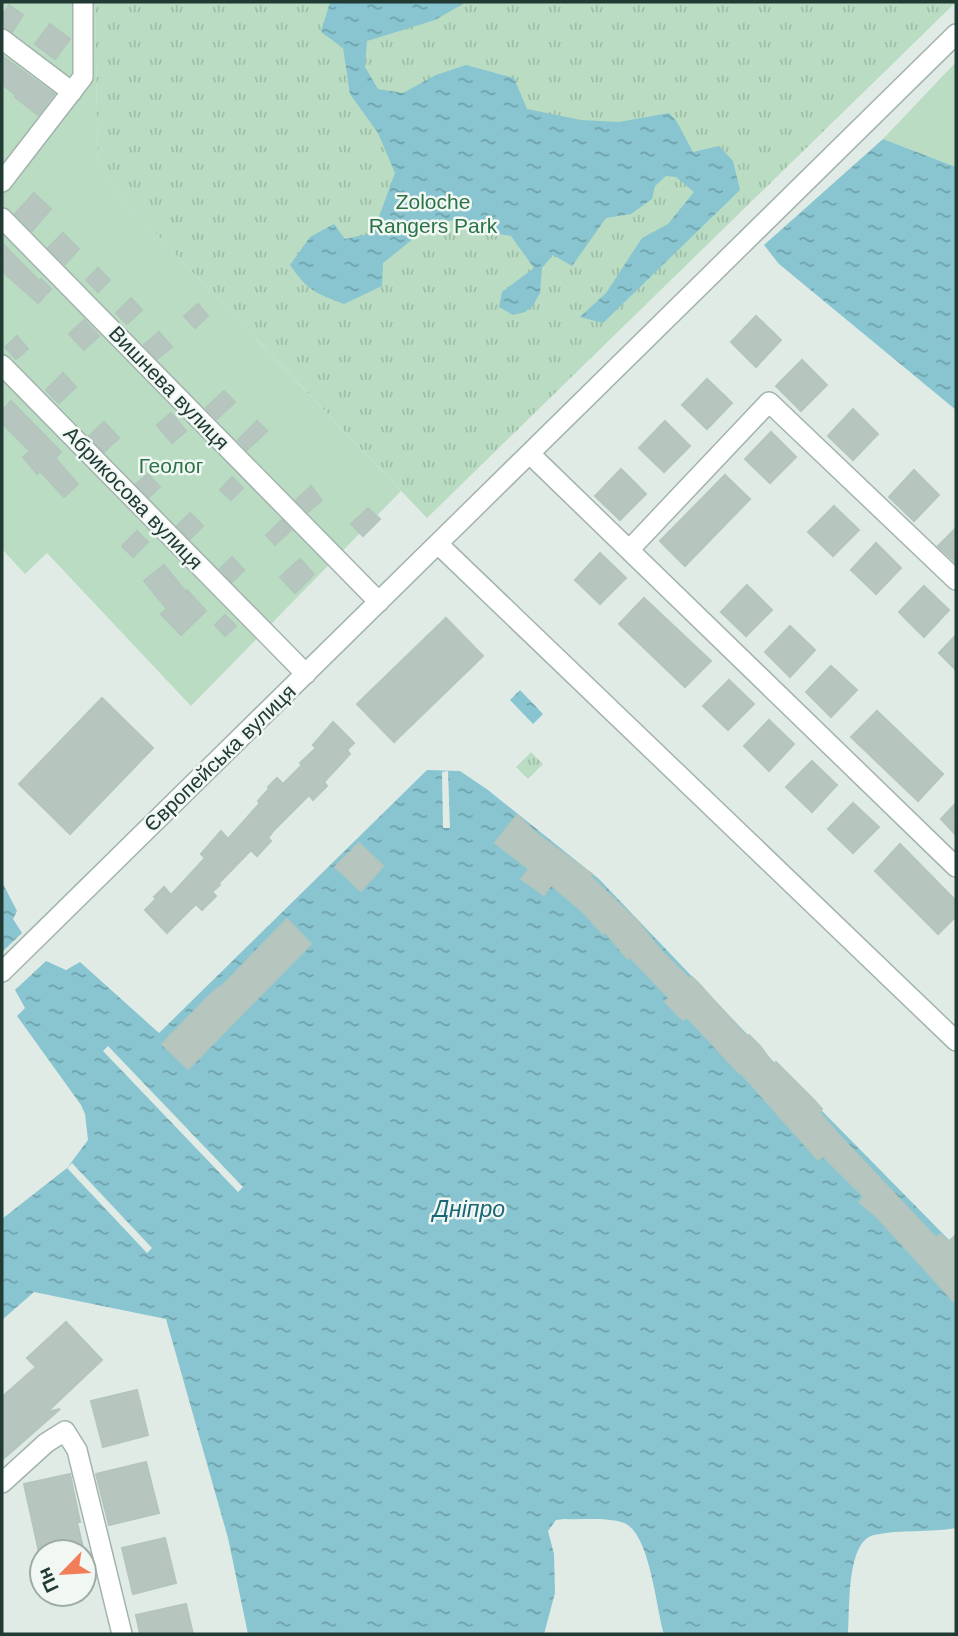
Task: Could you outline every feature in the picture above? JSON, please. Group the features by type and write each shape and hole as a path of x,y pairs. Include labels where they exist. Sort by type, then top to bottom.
{"street":[{"path":"2,182 83,77 83,2"},
{"name":"Європейська вулиця","path":"2,972 956,34"},
{"path":"2,38 72,92"},
{"name":"Вишнева вулиця","path":"2,218 379,602"},
{"name":"Абрикосова вулиця","path":"2,365 306,674"},
{"path":"629,550 769,402 956,580"},
{"path":"530,454 956,867"},
{"path":"438,544 956,1041"},
{"path":"2,1483 46,1443 65,1431 77,1450 122,1634"}],"green space":[{"name":"Геолог","path":"2,2 95,2 98,173 401,491 191,706 47,553 25,574 2,549"},
{"name":"Zoloche Rangers Park","path":"95,2 956,2 427,518 98,173"},
{"path":"956,62 956,167 883,139"},
{"path":"531,752 543,764 528,779 516,767"}],"water":[{"path":"330,2 466,2 435,20 367,41 365,67 378,89 403,93 436,75 466,65 514,78 527,109 581,120 619,122 669,113 693,152 719,146 733,161 740,190 603,323 580,317 606,293 642,238 668,224 694,192 676,177 666,176 655,186 652,199 631,214 606,218 572,266 553,255 542,268 540,293 532,307 525,312 513,315 499,307 502,292 534,268 511,236 484,232 451,220 418,235 383,263 382,286 344,304 326,297 307,286 290,265 310,237 334,224 345,239 373,233 395,173 378,133 350,94 343,48 321,32"},
{"path":"883,139 956,167 956,410 779,264 764,245"},
{"path":"520,690 543,714 533,724 510,700"},
{"name":"Дніпро","path":"427,770 460,771 488,790 599,879 956,1247 956,1528 884,1533 865,1540 858,1550 851,1578 848,1634 664,1634 651,1572 640,1541 633,1530 624,1523 610,1520 564,1519 556,1520 548,1531 554,1554 555,1593 544,1634 248,1634 228,1538 166,1319 34,1292 2,1320 2,1219 67,1168 88,1140 85,1114 81,1105 17,1016 25,1008 15,990 46,961 66,970 80,962 159,1033"},
{"path":"2,882 17,911 13,919 22,933 2,952"}],"pier":[{"path":"448,771 450,828 443,828 442,772"},
{"path":"108,1046 243,1187 238,1192 103,1051"},
{"path":"72,1163 152,1248 147,1253 67,1168"}],"building":[{"path":"9,5 23,15 12,32 2,26 2,17"},
{"path":"50,24 70,39 55,59 35,44"},
{"path":"2,56 54,94 38,115 2,84"},
{"path":"34,193 51,209 32,231 15,214"},
{"path":"63,233 79,249 65,264 48,248"},
{"path":"2,243 39,281 41,279 51,289 38,303 2,271"},
{"path":"98,268 110,280 98,292 86,280"},
{"path":"131,298 142,310 127,324 116,313"},
{"path":"198,304 208,316 195,328 184,316"},
{"path":"756,316 781,340 756,367 731,342"},
{"path":"84,320 99,336 84,350 69,334"},
{"path":"159,332 172,347 157,359 144,345"},
{"path":"17,336 28,349 16,359 5,347"},
{"path":"802,360 827,385 801,411 776,386"},
{"path":"63,373 76,387 59,403 46,390"},
{"path":"707,379 732,403 707,429 682,405"},
{"path":"224,391 235,402 217,419 206,408"},
{"path":"11,401 61,452 55,458 78,484 64,497 40,471 37,474 23,457 30,451 2,423 2,411"},
{"path":"853,409 878,434 853,460 828,436"},
{"path":"171,413 186,431 172,443 157,425"},
{"path":"257,421 267,431 247,450 238,440"},
{"path":"665,421 690,446 664,472 639,448"},
{"path":"104,422 119,438 104,452 89,436"},
{"path":"771,432 796,457 770,483 745,459"},
{"path":"621,469 646,494 620,520 595,496"},
{"path":"914,470 939,495 914,521 889,497"},
{"path":"148,474 160,487 149,497 136,484"},
{"path":"725,475 750,499 685,566 660,541"},
{"path":"232,477 243,488 231,500 220,490"},
{"path":"311,486 322,500 308,512 296,500"},
{"path":"834,506 859,530 833,556 808,532"},
{"path":"368,508 380,519 363,536 351,524"},
{"path":"190,513 203,526 190,539 177,526"},
{"path":"282,520 291,530 275,545 266,535"},
{"path":"956,528 956,563 938,546"},
{"path":"137,531 148,542 133,557 122,546"},
{"path":"876,543 901,568 876,594 851,570"},
{"path":"600,553 626,578 600,604 575,580"},
{"path":"232,557 244,570 232,582 220,569"},
{"path":"300,559 314,574 295,593 280,577"},
{"path":"164,565 206,611 181,635 161,614 167,609 144,581"},
{"path":"747,585 772,610 746,636 721,612"},
{"path":"924,586 949,610 924,637 899,612"},
{"path":"644,598 711,661 685,687 619,624"},
{"path":"225,615 236,626 225,636 215,625"},
{"path":"446,618 483,656 394,742 357,704"},
{"path":"790,626 815,650 790,677 765,652"},
{"path":"956,635 956,670 939,653"},
{"path":"831,666 857,690 831,717 806,692"},
{"path":"729,680 754,704 728,730 703,706"},
{"path":"102,698 153,748 70,834 19,784"},
{"path":"877,711 943,774 918,801 851,737"},
{"path":"769,720 794,744 769,771 744,746"},
{"path":"333,722 354,743 347,750 350,754 324,782 327,786 313,800 309,795 274,830 268,838 271,841 257,856 251,850 218,884 220,885 212,892 216,896 202,910 196,904 167,933 145,910 156,899 154,897 164,887 171,895 205,858 201,854 221,831 228,839 260,803 258,801 277,778 283,784 302,765 300,763 316,748 313,745"},
{"path":"812,761 837,785 812,812 786,787"},
{"path":"853,803 879,827 853,853 828,829"},
{"path":"956,803 956,835 941,819"},
{"path":"517,815 537,834 592,874 590,876 637,921 662,952 690,979 692,977 747,1037 749,1035 760,1046 774,1065 776,1062 814,1100 822,1109 819,1112 838,1134 936,1238 941,1234 948,1242 956,1235 956,1304 877,1217 859,1202 864,1197 823,1156 818,1160 687,1017 683,1020 665,1002 669,998 630,957 628,959 605,932 603,934 583,912 551,885 544,895 521,879 529,869 495,843"},
{"path":"359,843 383,866 361,891 335,867"},
{"path":"900,844 956,901 956,916 938,934 875,871"},
{"path":"287,919 311,944 188,1069 162,1044"},
{"path":"66,1322 102,1360 47,1412 60,1409 2,1460 2,1397 36,1367 27,1358"},
{"path":"137,1390 148,1435 103,1447 91,1401"},
{"path":"146,1462 159,1513 109,1525 96,1474"},
{"path":"70,1474 81,1538 36,1538 24,1484"},
{"path":"165,1538 176,1583 133,1594 122,1548"},
{"path":"186,1604 193,1634 140,1634 136,1615"}]}
